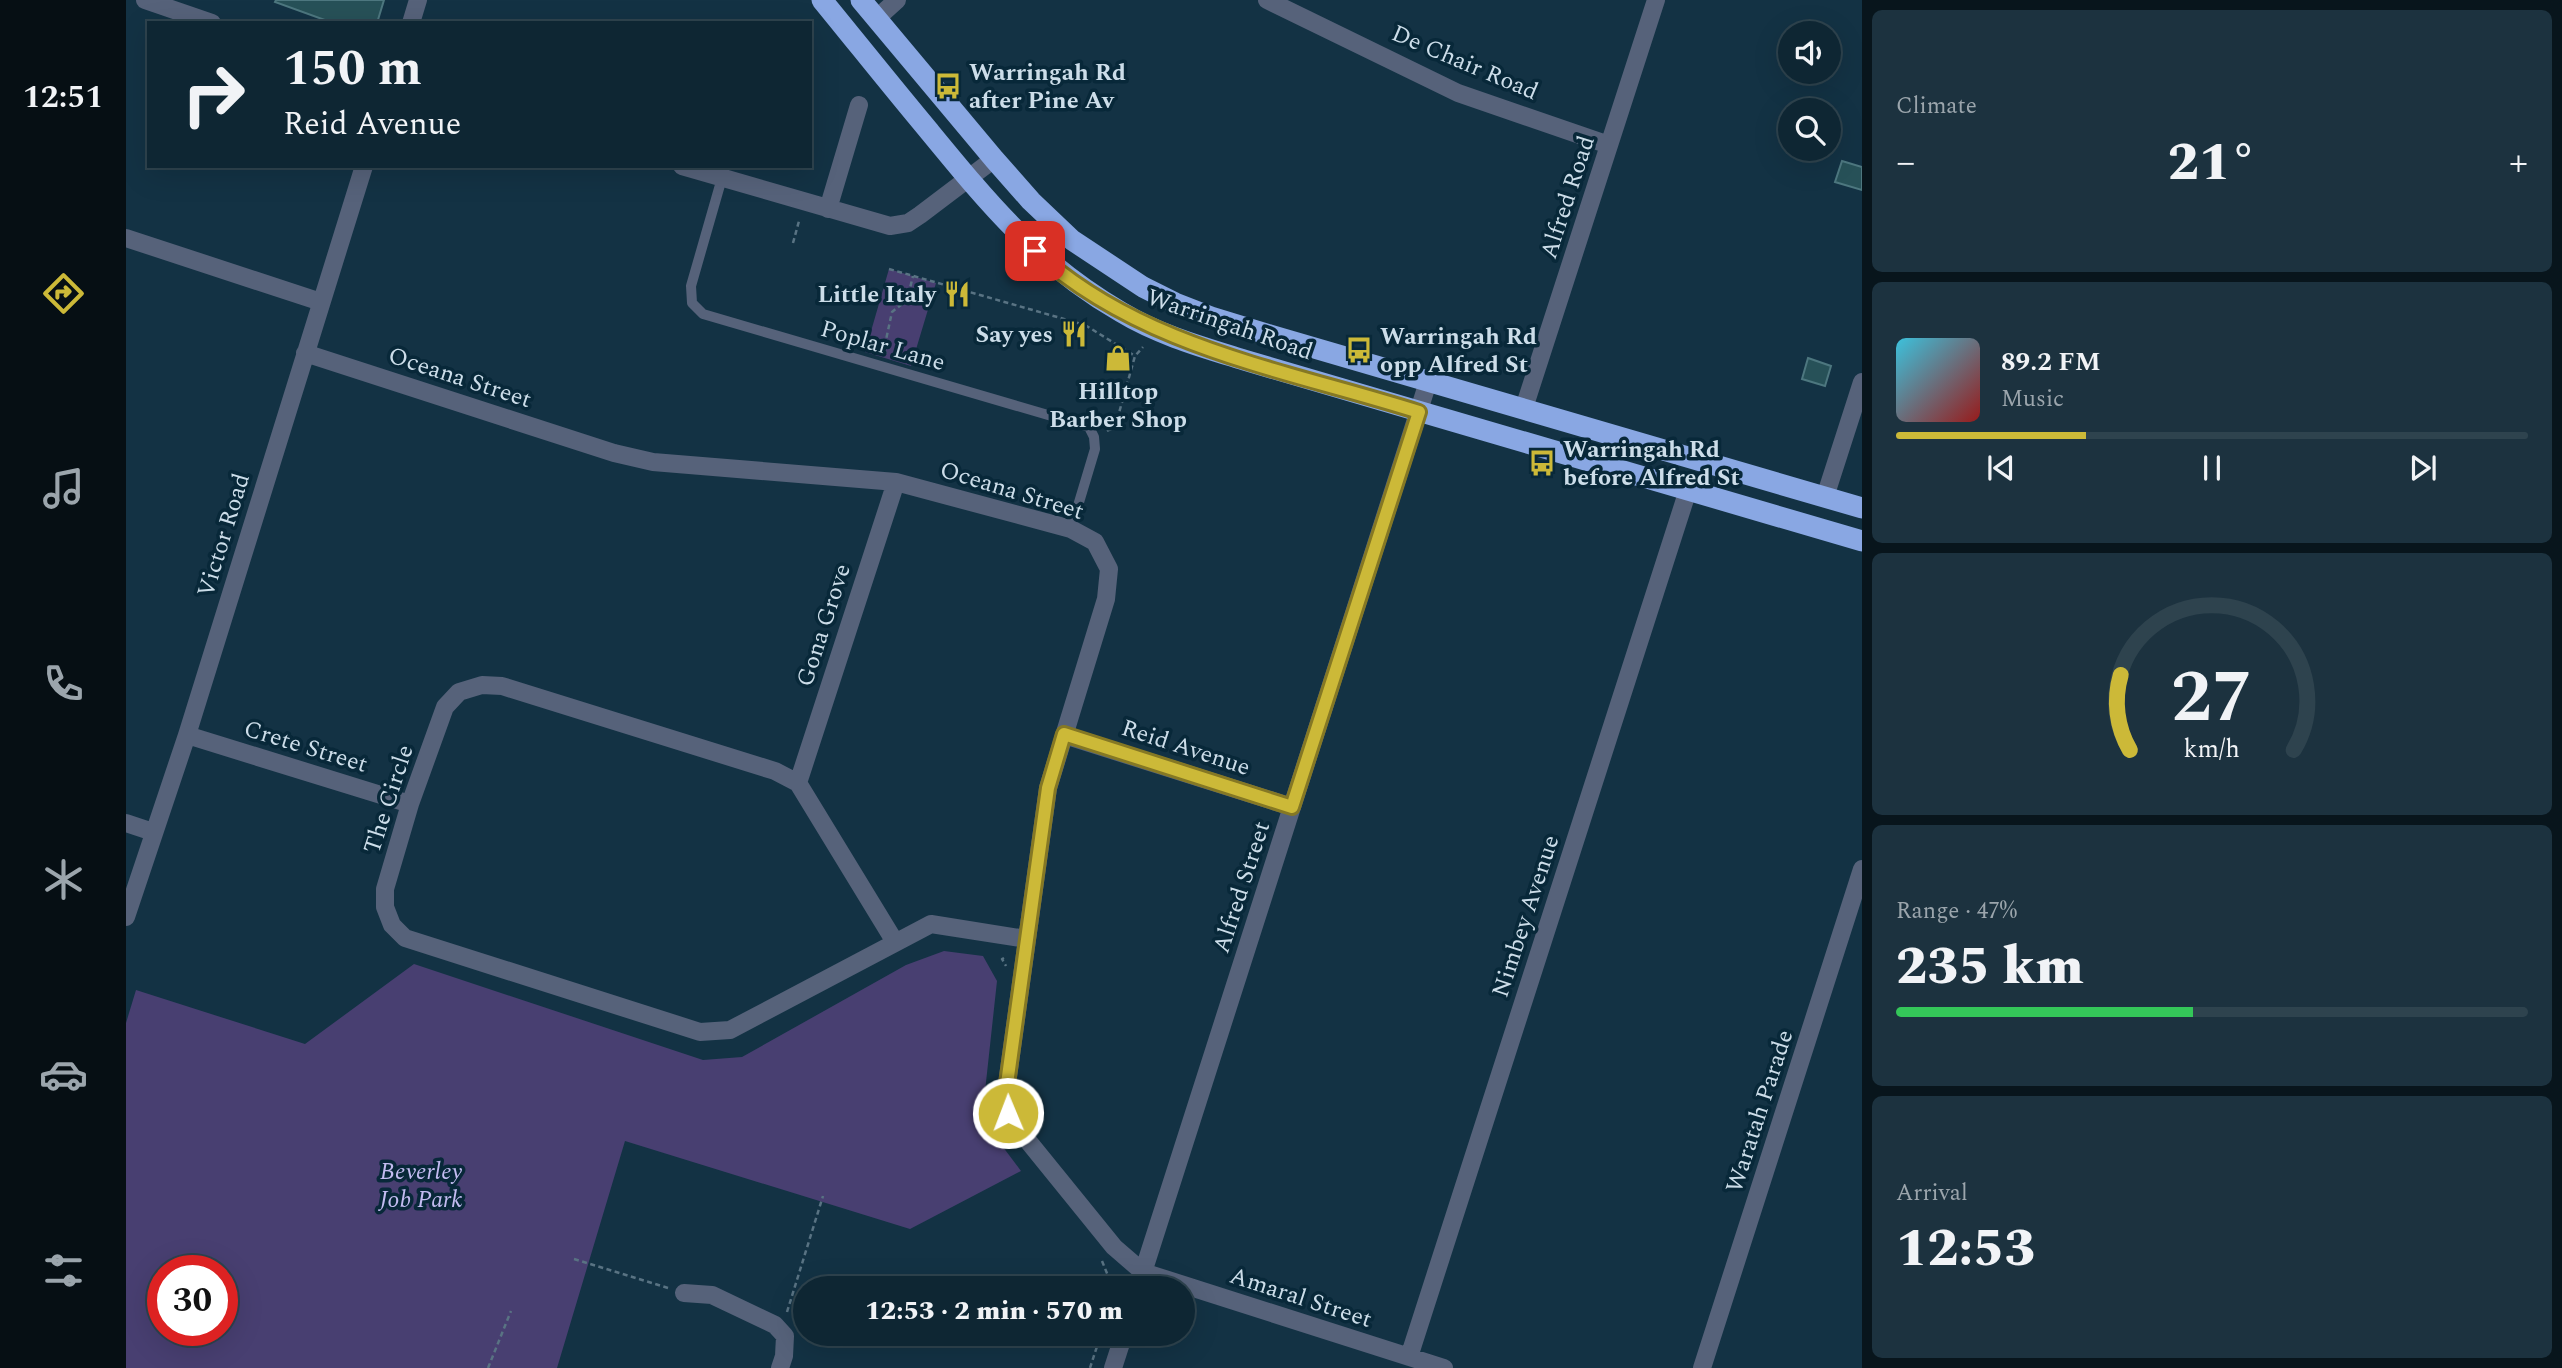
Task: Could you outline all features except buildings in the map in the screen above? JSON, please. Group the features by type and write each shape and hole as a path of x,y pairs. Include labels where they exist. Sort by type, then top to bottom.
{"highway":[{"name":"Warringah Road","path":"822,0 995,211 1047,262 1073,282 1143,324 1192,344 1244,360 1862,541"},
{"name":"Warringah Road","path":"861,0 1031,201 1072,240 1143,287 1211,317 1862,508"},
{"path":"853,38 876,19"}],"street":[{"path":"145,0 206,21"},
{"path":"412,21 418,0"},
{"path":"876,19 897,0"},
{"name":"De Chair Road","path":"1267,0 1458,93 1609,145"},
{"name":"Alfred Road","path":"1524,408 1656,0"},
{"path":"828,209 859,105"},
{"path":"689,168 890,226 908,223 994,159"},
{"name":"Victor Road","path":"126,918 187,734 363,168"},
{"path":"126,238 321,302"},
{"name":"Oceana Street","path":"304,353 614,453 653,462 896,482 1071,530 1096,542 1109,569 1106,599 1048,788 1006,1091 1011,1120 1138,1276"},
{"name":"Alfred Street","path":"1142,1276 1428,382"},
{"path":"1825,497 1862,382"},
{"name":"Gona Grove","path":"798,783 896,482"},
{"name":"Nimbey Avenue","path":"1409,1357 1688,490"},
{"name":"The Circle","path":"798,783 762,767 502,687 482,685 459,692 445,707 410,804 384,889 385,907 392,925 405,938 700,1032 730,1030 931,924 1026,939"},
{"name":"Crete Street","path":"187,734 410,804"},
{"name":"Reid Avenue","path":"1064,734 1292,807"},
{"path":"798,783 895,942"},
{"path":"126,823 153,832"},
{"name":"Waratah Parade","path":"1702,1368 1862,869"},
{"path":"684,1293 712,1295 775,1325 785,1336 780,1368"},
{"name":"Amaral Street","path":"1195,1296 1444,1368"},
{"path":"1112,1368 1120,1346"}],"lane":[{"name":"Poplar Lane","path":"722,178 691,286 692,303 703,314 1089,428 1094,437"},
{"path":"1071,530 1095,449 1094,437"}],"path":[{"path":"793,243 799,221"},
{"path":"889,269 1085,325 1135,356"},
{"path":"893,370 884,349 892,312 907,300 913,276"},
{"path":"1094,437 1115,427 1135,356 1143,347"},
{"path":"775,1325 786,1314 823,1196"},
{"path":"1100,1257 1110,1276"},
{"path":"574,1259 684,1293"},
{"path":"488,1368 511,1311"},
{"path":"1090,1368 1097,1346"}],"green space":[{"path":"889,269 936,283 911,366 865,352"},
{"name":"Beverley Job Park","path":"944,951 983,956 997,981 982,1119 1021,1171 910,1229 625,1141 557,1368 126,1368 126,1023 136,990 305,1044 414,964 703,1060 742,1057 906,965"}],"place":[{"name":"Warringah Rd after Pine Av","path":"948,86"},
{"name":"Little Italy","path":"957,294"},
{"name":"Say yes","path":"1074,334"},
{"name":"Warringah Rd opp Alfred St","path":"1359,350"},
{"name":"Hilltop Barber Shop","path":"1118,358"},
{"name":"Warringah Rd before Alfred St","path":"1542,463"}],"route":[{"path":"1008,1113 1006,1091 1048,788 1064,734 1292,807 1419,412 1168,335 1122,313 1073,282 1035,251"}]}
